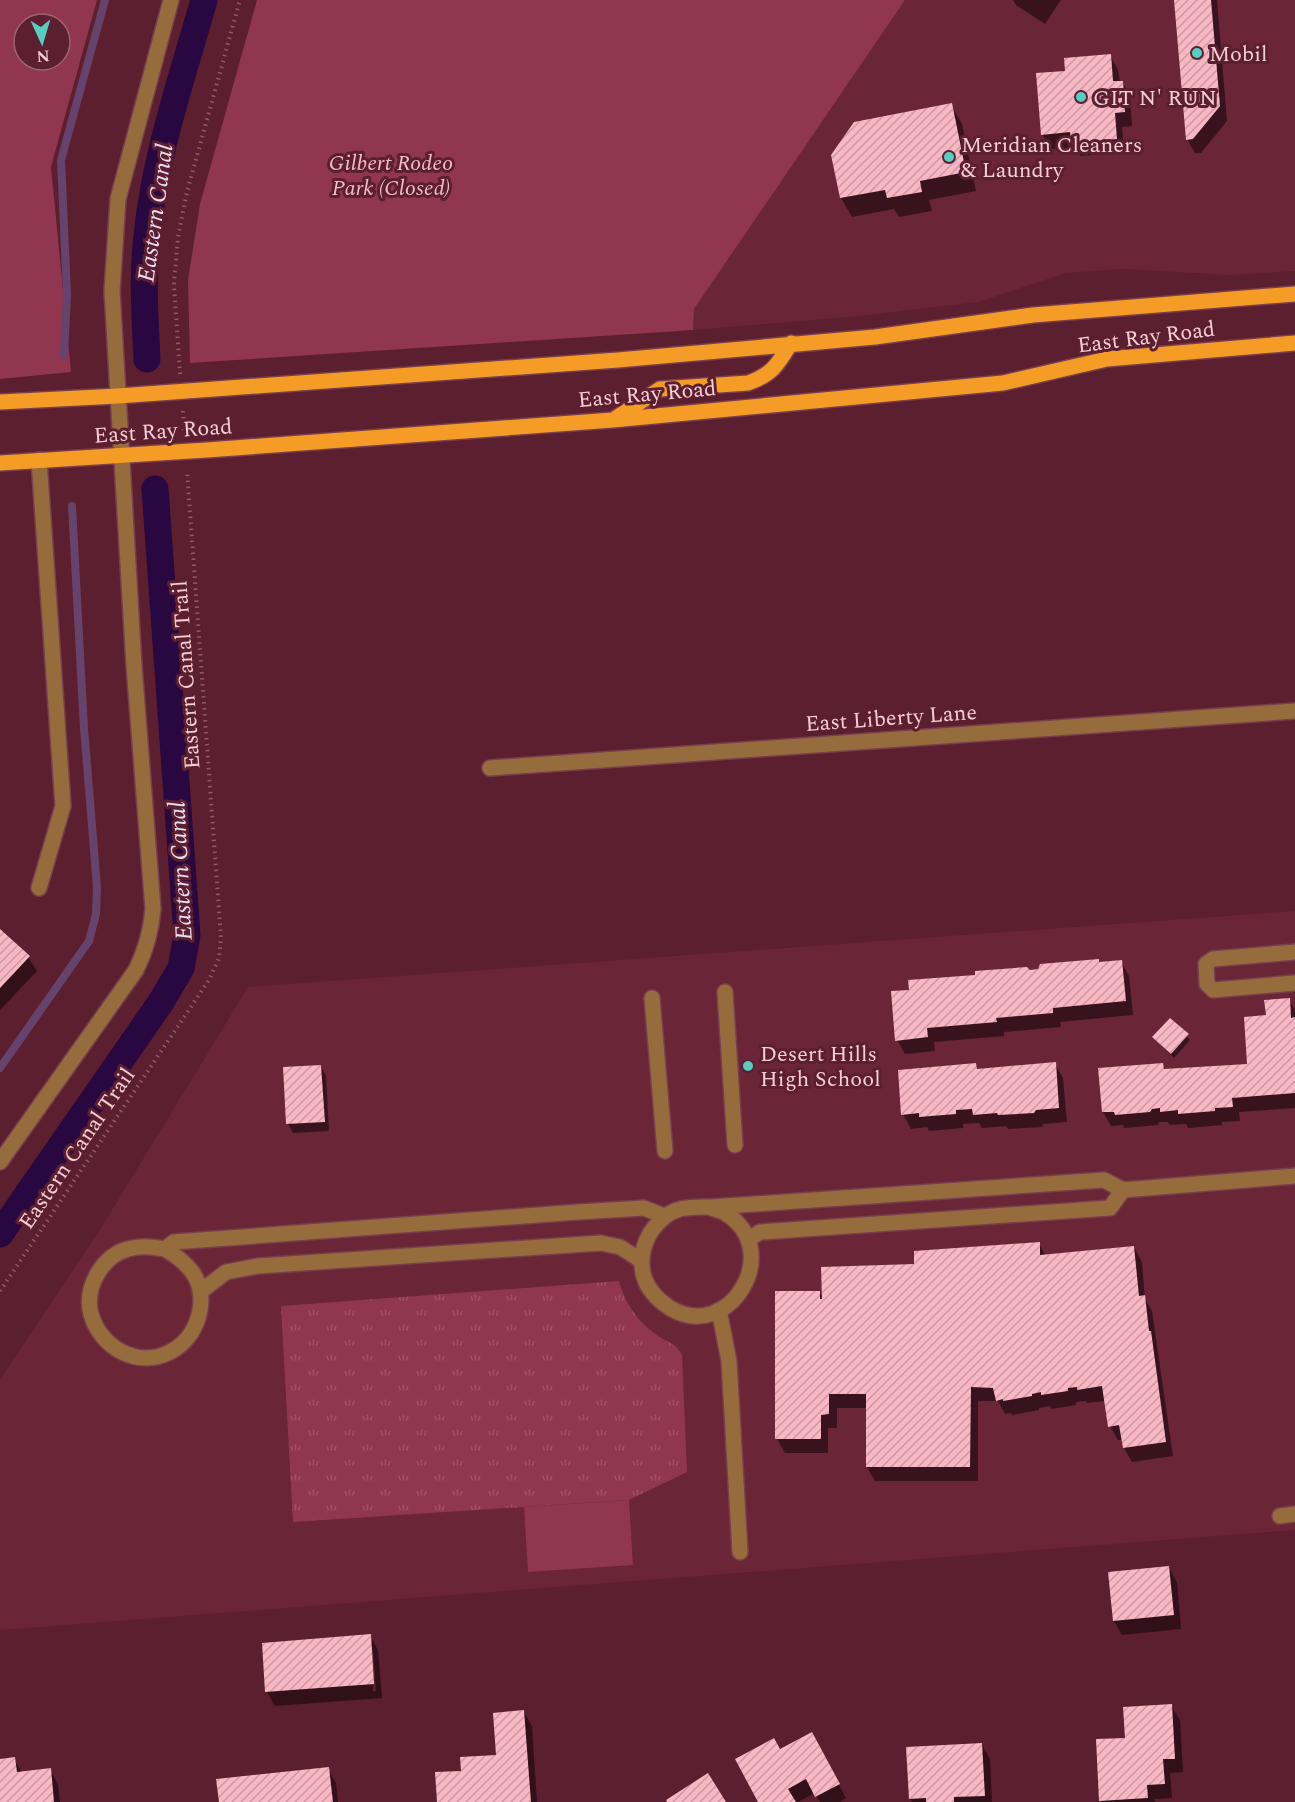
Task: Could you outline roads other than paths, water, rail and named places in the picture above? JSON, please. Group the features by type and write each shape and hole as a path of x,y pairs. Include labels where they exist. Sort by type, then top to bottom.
{"main road":[{"name":"East Ray Road","path":"0,402 118,396 618,360 875,337 1033,315 1295,294"},
{"path":"613,420 660,389 748,383 759,379 775,368 791,343"},
{"name":"East Ray Road","path":"0,463 186,452 613,420 1003,383 1107,359 1295,343"}],"street":[{"path":"0,1162 136,970 146,950 151,930 153,909 134,666 112,291 118,199 171,0"},
{"path":"39,460 63,806 39,888"},
{"name":"East Liberty Lane","path":"490,768 1295,711"},
{"path":"1295,952 1213,959 1206,964 1207,984 1213,990 1295,983"},
{"path":"725,993 735,1145"},
{"path":"652,998 665,1151"},
{"path":"708,1207 725,1213 739,1225 748,1240 752,1254 751,1268 748,1281 731,1303 704,1315 689,1314 674,1310 661,1302 651,1290 644,1276 642,1261 644,1244 652,1228 664,1216 678,1209 693,1206 708,1207 1104,1180 1123,1190 1295,1176"},
{"path":"748,1240 760,1233 1110,1208 1123,1190"},
{"path":"165,1250 174,1242 578,1212 644,1208 664,1216"},
{"path":"200,1292 226,1272 258,1266 601,1243 620,1247 642,1261"},
{"path":"146,1246 165,1250 182,1259 194,1274 200,1292 200,1311 195,1328 184,1342 170,1352 153,1357 135,1357 119,1351 105,1341 94,1326 90,1309 90,1290 97,1272 110,1258 127,1249 146,1246"},
{"path":"719,1310 729,1361 740,1552"}],"waterway":[{"path":"64,355 67,294 61,160 105,0"},
{"name":"Eastern Canal","path":"147,359 144,298 151,206 170,117 204,0"},
{"name":"Eastern Canal","path":"0,1234 161,1002 181,968 187,935 155,489"},
{"path":"0,1068 89,941 96,914 97,887 84,728 72,506"}],"place":[{"name":"Mobil","path":"1197,53"},
{"name":"GIT N' RUN","path":"1081,97"},
{"name":"Meridian Cleaners & Laundry","path":"949,157"},
{"name":"Desert Hills High School","path":"748,1066"}],"park label":[{"name":"Gilbert Rodeo Park (Closed)","path":"391,174"}]}
